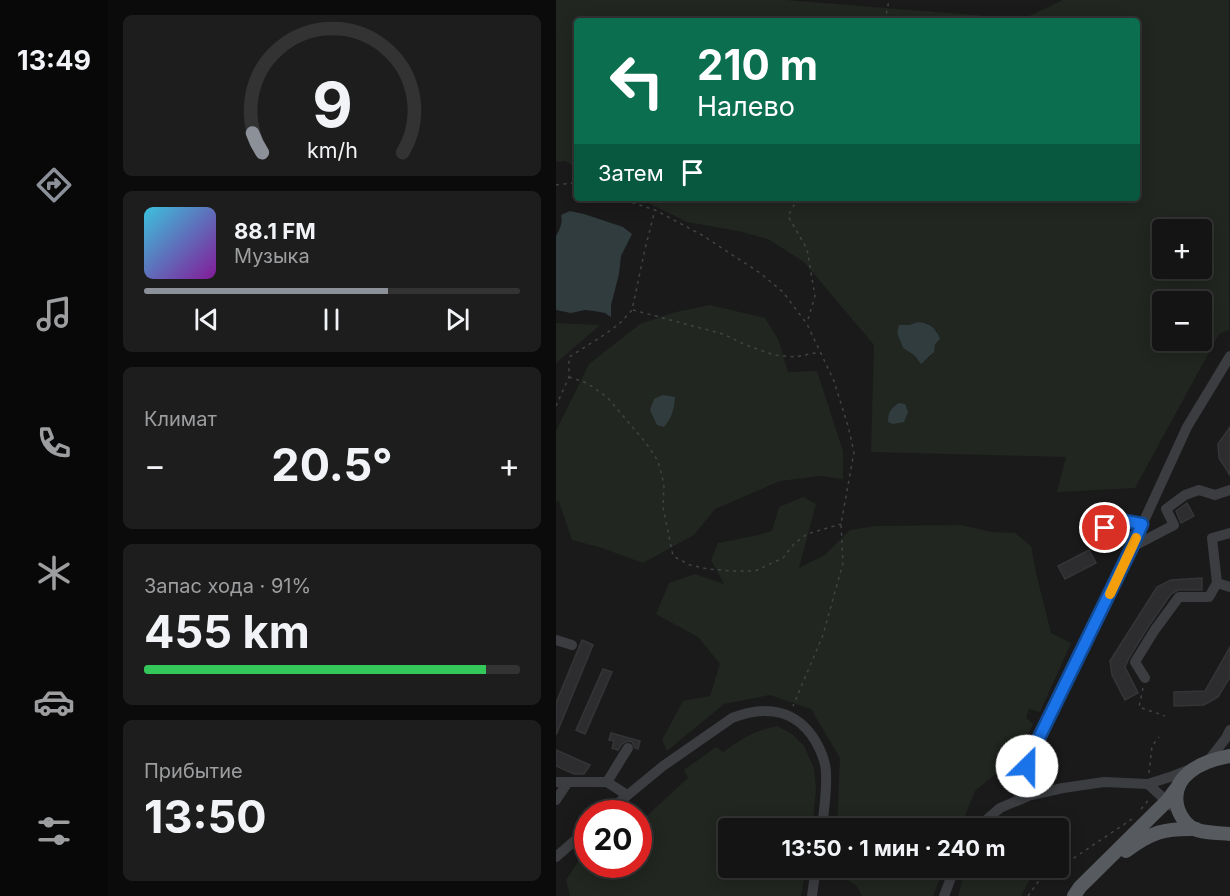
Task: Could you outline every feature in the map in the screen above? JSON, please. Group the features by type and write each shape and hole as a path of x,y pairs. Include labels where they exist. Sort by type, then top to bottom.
{"main road":[{"path":"1074,896 1080,887 1167,801 1187,774 1204,763 1230,756"},
{"path":"1179,784 1176,799 1179,813 1186,823 1196,830"},
{"path":"1098,871 1137,843 1161,831 1179,828 1230,834"}],"street":[{"path":"1031,795 1027,766 1033,750 1132,547 1187,427 1230,356"},
{"path":"1132,547 1174,525 1166,509 1185,495 1199,490 1215,495 1230,490"},
{"path":"1098,542 1105,528 1115,519 1142,524"},
{"path":"1145,678 1135,662 1178,597 1209,597 1217,583 1212,538 1230,533"},
{"path":"1217,583 1230,587"},
{"path":"556,640 572,645"},
{"path":"621,800 663,766 732,718 760,710 789,715 803,724 822,753 826,771 823,818"},
{"path":"988,818 1000,808 1031,795 1104,782 1148,784 1173,776 1204,763 1229,740"},
{"path":"607,782 628,748"},
{"path":"556,782 607,782 627,795"},
{"path":"556,800 568,782"},
{"path":"1148,784 1179,813"},
{"path":"556,857 574,841"},
{"path":"812,896 814,878"},
{"path":"944,896 951,878"}],"path":[{"path":"886,18 889,0"},
{"path":"556,185 574,183"},
{"path":"627,201 655,210 702,235 760,273 783,292 806,324 834,381 854,452 841,524 843,563 823,635 789,715"},
{"path":"796,201 788,216 807,249 815,296 806,324"},
{"path":"556,406 569,377 569,357 619,324 632,310 644,249 655,210"},
{"path":"632,310 723,334 774,355 795,357 820,352"},
{"path":"569,377 588,383 607,397 646,443 658,461 664,484 663,507 673,556 690,565 708,569 755,571 783,558 794,544 807,534 841,524"},
{"path":"1145,678 1139,707 1165,716"},
{"path":"1142,809 1147,802 1152,746 1159,737"},
{"path":"1028,896 1038,882 1136,816"}],"shaded area":[{"path":"556,0 785,0 1010,18 574,18 574,166 565,161 556,162"},
{"path":"1063,0 1229,0 1229,330 1219,334 1212,347 1212,291 1152,291 1152,351 1210,351 1135,488 1057,492 1066,457 871,452 874,345 804,262 768,239 687,222 644,201 1140,201 1140,18 1025,18","holes":["918,322 927,323 937,331 930,357 917,360 914,355 903,348 902,342 909,325"]},
{"path":"570,211 623,227 632,234 621,256 611,305 611,317 594,311 571,313 556,310 556,236 561,226 561,215"},
{"path":"710,305 765,318 778,339 788,372 817,371 843,451 843,479 820,476 780,481 715,509 694,535 643,563 572,540 559,501 556,502 556,431 589,364 640,324 676,312"},
{"path":"918,322 932,326 940,339 935,344 934,352 921,364 914,355 903,348 898,336 899,325"},
{"path":"556,323 600,325 556,363"},
{"path":"663,395 675,397 672,413 664,427 657,425 650,410 654,399"},
{"path":"899,403 905,404 908,412 904,422 893,424 888,422 891,411"},
{"path":"803,497 816,504 799,568 825,555 850,530 876,526 961,525 991,532 1015,533 1031,546 1051,633 1071,643 1040,712 1029,709 1026,718 1033,724 1019,754 975,791 964,818 837,818 840,758 811,709 770,695 724,704 667,751 662,740 683,701 710,696 720,664 698,637 656,614 669,583 695,574 724,584 711,560 718,543 772,531 779,507"},
{"path":"777,726 792,734 804,746 814,768 816,790 813,818 718,818 718,878 804,878 801,896 570,896 566,880 574,868 574,878 652,878 652,811 688,778 684,770 716,747 723,752 761,730"},
{"path":"845,878 940,878 933,896 862,896 857,886"},
{"path":"963,878 1030,879 1021,896 958,896"}],"building":[{"path":"1230,427 1230,475 1219,458 1218,444"},
{"path":"1187,503 1194,516 1181,523 1176,511"},
{"path":"1089,550 1096,563 1065,579 1058,566"},
{"path":"1202,578 1202,590 1178,590 1171,594 1148,627 1125,667 1138,693 1125,700 1112,675 1110,661 1157,587 1171,580"},
{"path":"582,640 593,645 556,735 556,703"},
{"path":"1230,647 1230,677 1218,697 1204,705 1174,706 1174,692 1205,691"},
{"path":"603,669 612,672 585,734 576,730"},
{"path":"611,733 640,741 638,749 628,741 618,750 612,748 614,741 609,740"},
{"path":"556,750 590,765 584,774 574,774 556,766"}],"slow traffic":[{"path":"1110,594 1136,538"}],"route":[{"path":"1027,766 1142,524 1115,519 1105,528"}]}
